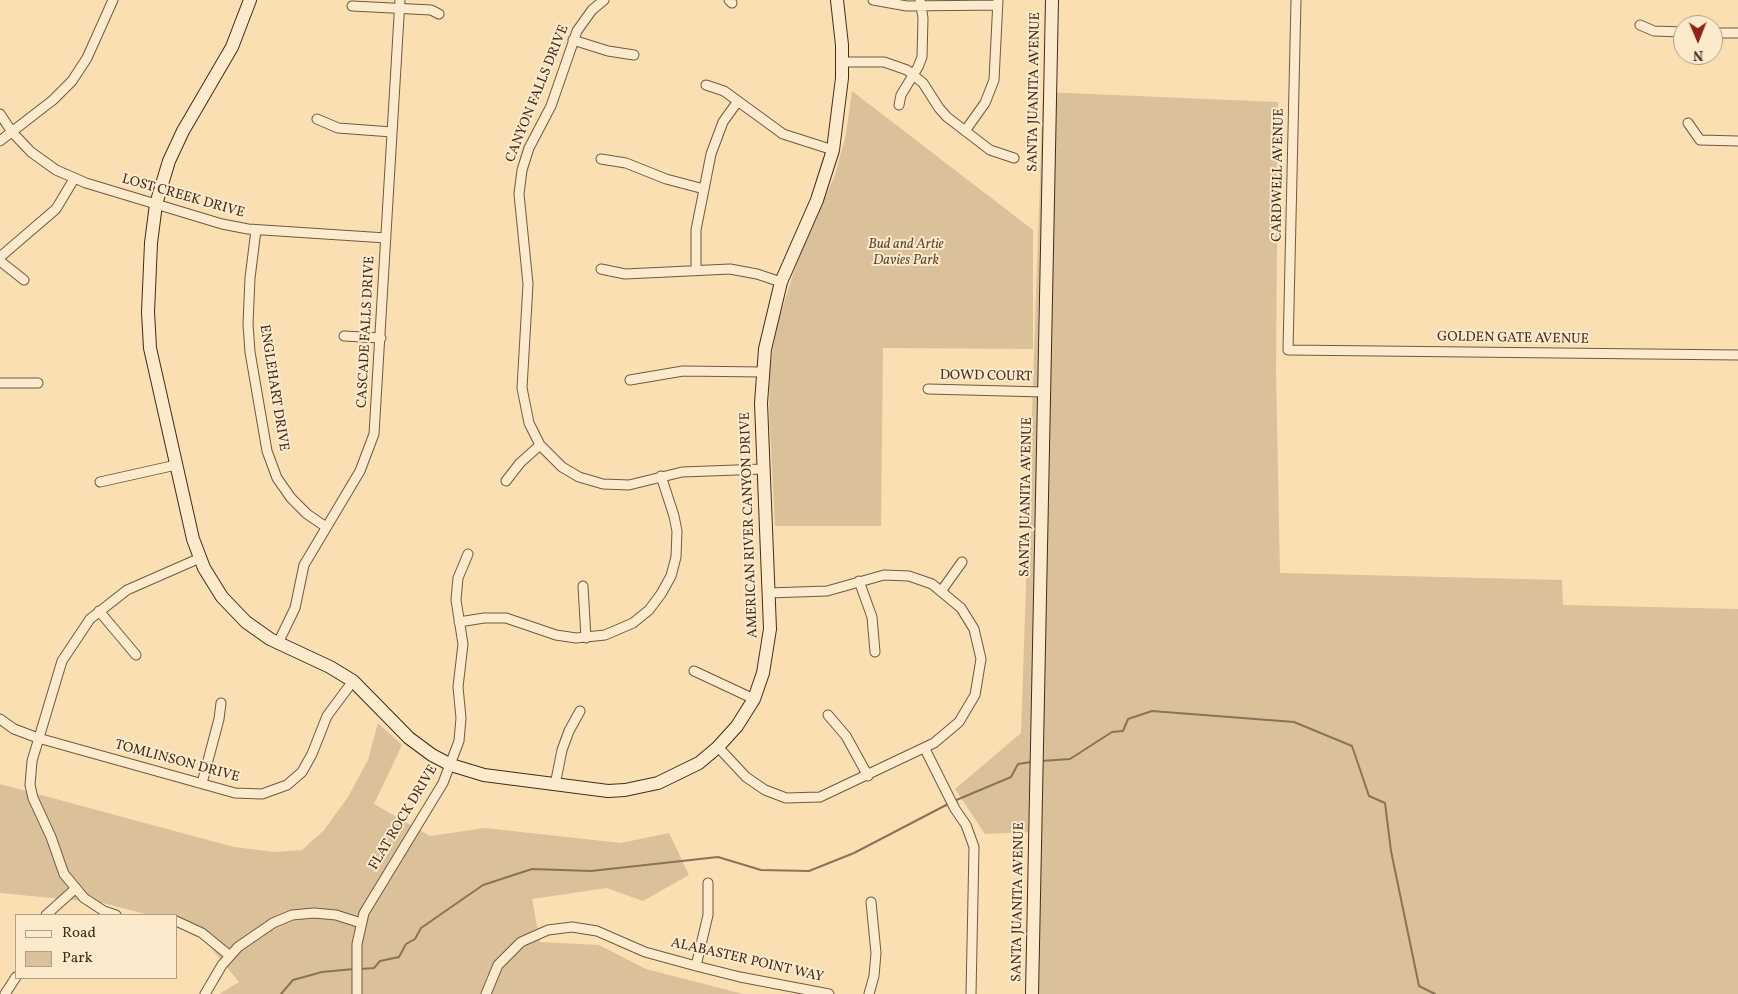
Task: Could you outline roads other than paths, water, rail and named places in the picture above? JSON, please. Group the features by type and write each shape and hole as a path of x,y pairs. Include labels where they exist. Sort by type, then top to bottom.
{"street":[{"path":"0,141 53,100 72,81 87,58 113,0"},
{"name":"AMERICAN RIVER CANYON DRIVE","path":"250,0 232,47 175,147 156,204 151,243 149,330 155,374 200,558 212,583 234,610 260,632 278,643 330,667 353,681 409,738 432,755 451,765 484,775 603,791 642,787 684,772 718,747 737,726 754,699 763,673 769,646 762,372 769,324 781,282 817,200 833,150 841,98 843,62 837,0"},
{"name":"CANYON FALLS DRIVE","path":"604,0 585,18 573,40 552,106 525,159 520,182 520,212 528,277 523,398 529,423 540,445 562,466 589,480 609,485 629,485 682,472 764,469"},
{"path":"873,0 900,6 920,2 998,2 994,80 985,104 965,131"},
{"name":"SANTA JUANITA AVENUE","path":"1032,994 1052,0"},
{"name":"CARDWELL AVENUE","path":"1288,350 1296,0"},
{"path":"899,105 905,87 920,62 922,51 920,2"},
{"path":"352,6 400,4 431,10 439,14"},
{"name":"CASCADE FALLS DRIVE","path":"278,643 295,608 304,565 360,471 371,447 376,420 400,4"},
{"path":"1640,25 1654,31 1673,32"},
{"path":"1723,33 1738,33"},
{"path":"573,40 608,51 634,55"},
{"path":"843,62 890,63 914,74 926,88 938,108 965,131 990,150 1014,158"},
{"path":"706,85 716,87 738,101 783,134 833,150"},
{"path":"696,271 695,242 704,189 718,134 738,101"},
{"name":"LOST CREEK DRIVE","path":"0,114 12,132 43,162 74,179 222,224 256,230 386,238"},
{"path":"317,119 344,129 392,132"},
{"path":"1688,123 1700,140 1738,141"},
{"path":"601,160 626,163 666,179 704,189"},
{"path":"0,257 56,210 74,179"},
{"name":"ENGLEHART DRIVE","path":"256,230 250,278 248,324 250,352 267,451 277,478 290,498 307,514 326,527"},
{"path":"0,261 24,280"},
{"path":"601,269 625,274 737,270 781,282"},
{"path":"344,336 381,338"},
{"name":"GOLDEN GATE AVENUE","path":"1288,350 1738,355"},
{"path":"630,380 683,371 762,372"},
{"path":"0,383 38,383"},
{"name":"DOWD COURT","path":"928,389 1044,392"},
{"path":"506,481 520,463 540,445"},
{"path":"100,482 176,465"},
{"path":"459,622 484,618 506,618 556,635 586,638 610,633 633,623 648,610 666,585 676,556 677,531 661,476"},
{"name":"FLAT ROCK DRIVE","path":"357,994 356,964 360,923 371,899 436,795 451,765 461,730 458,687 463,644 456,589 468,554"},
{"path":"114,914 94,905 74,889 64,874 51,836 33,798 30,771 38,738 62,661 79,632 99,611 127,590 200,558"},
{"path":"942,590 962,562"},
{"path":"718,747 755,784 786,798 820,797 925,748 948,733 966,712 975,695 980,671 979,646 974,629 961,608 942,590 921,580 884,575 827,590 768,593"},
{"path":"859,581 872,617 875,652"},
{"path":"583,586 586,638"},
{"path":"99,611 136,655"},
{"path":"694,670 754,699"},
{"name":"TOMLINSON DRIVE","path":"0,719 14,729 38,738 248,795 268,793 287,785 306,766 327,716 353,681"},
{"path":"202,783 219,719 221,702"},
{"path":"555,785 562,750 569,731 580,712"},
{"path":"828,714 846,736 868,776"},
{"path":"925,748 948,796 971,837 975,859 971,994"},
{"path":"696,966 708,915 708,883"},
{"path":"47,914 74,889"},
{"path":"869,994 874,976 876,953 871,902"},
{"path":"205,994 230,956 255,934 273,922 292,915 325,913 360,923"},
{"path":"178,922 202,933 230,956"},
{"name":"ALABASTER POINT WAY","path":"486,994 495,971 512,949 538,933 562,927 597,931 646,952 696,966 740,977 829,994"},
{"path":"5,994 15,979"}],"waterway":[{"path":"1041,761 1070,759 1112,732 1123,731 1128,719 1152,711 1294,722 1352,746 1369,796 1385,803 1391,851 1419,986 1435,994"},
{"path":"954,801 1011,777 1018,764 1031,762"},
{"path":"361,969 374,968 380,961 399,957 406,944 415,939 421,928 483,885 532,869 591,871 718,857 761,870 809,871 854,853 950,803"},
{"path":"281,994 293,980 322,972 354,969"}],"park label":[{"name":"Bud and Artie Davies Park","path":"906,254"}]}
